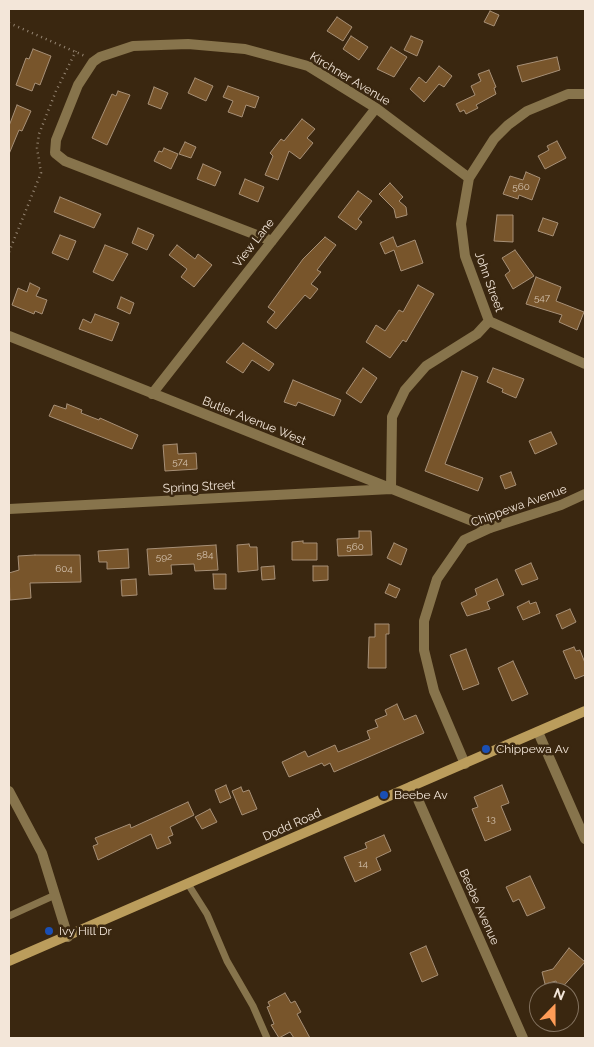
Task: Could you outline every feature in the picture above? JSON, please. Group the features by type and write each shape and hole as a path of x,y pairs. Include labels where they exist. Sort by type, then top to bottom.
{"main road":[{"name":"Dodd Road","path":"9,961 585,711"}],"street":[{"name":"Kirchner Avenue","path":"93,62 100,57 133,46 188,44 245,49 308,66 376,108 470,178"},
{"path":"93,62 78,85 56,140 55,153 65,161 272,241"},
{"name":"John Street","path":"585,94 568,94 548,102 527,111 508,125 482,156 470,178 461,224 465,256 489,321 585,364"},
{"name":"View Lane","path":"152,394 376,108"},
{"path":"392,489 392,417 405,390 426,366 477,334 489,321"},
{"name":"Butler Avenue West","path":"9,336 490,528"},
{"name":"Spring Street","path":"9,509 392,489"},
{"name":"Chippewa Avenue","path":"465,764 434,690 424,650 424,621 437,579 464,540 490,528 562,505 585,494"},
{"path":"538,732 585,839"},
{"name":"Beebe Avenue","path":"412,786 523,1038"},
{"path":"9,792 42,853 68,937"}],"lane":[{"path":"188,884 207,914 227,961 253,1006 267,1038"},
{"path":"9,916 55,895"}],"path":[{"path":"9,23 76,51 93,62"},
{"path":"9,252 41,173 37,141 39,134 76,51"}],"building":[{"path":"490,11 499,15 494,26 484,22"},
{"path":"337,17 352,27 343,41 327,31"},
{"path":"351,36 368,47 359,60 343,49"},
{"path":"411,36 423,41 417,56 404,50"},
{"path":"391,47 407,57 394,77 377,69"},
{"path":"33,49 51,56 40,85 35,83 32,91 16,85 26,58 29,59"},
{"path":"557,57 560,70 522,82 517,66"},
{"path":"439,66 452,76 444,87 439,84 424,102 410,89 419,77 426,83"},
{"path":"489,70 496,87 494,88 496,94 476,105 478,108 466,114 464,110 460,112 456,104 475,95 471,86 481,81 478,74"},
{"path":"195,78 213,86 206,101 188,93"},
{"path":"228,86 259,97 255,108 246,105 242,117 228,112 233,101 223,97"},
{"path":"154,87 168,93 161,109 148,104"},
{"path":"118,91 130,95 107,145 92,138 112,94 116,96"},
{"path":"17,105 31,111 22,131 19,130 9,154 9,126"},
{"path":"302,119 315,129 307,138 313,143 300,159 289,151 278,180 265,175 273,156 270,153 281,139 284,141"},
{"path":"557,141 566,158 545,169 538,156 549,150 547,146"},
{"path":"185,142 196,147 191,158 179,154"},
{"path":"164,148 178,154 171,169 154,161 159,151 162,152"},
{"path":"203,164 221,172 215,186 197,179"},
{"path":"526,172 540,178 532,200 519,195 518,199 503,194 510,176 523,180"},
{"path":"245,179 264,187 258,202 239,194"},
{"path":"390,183 403,197 399,201 406,207 407,215 396,218 394,209 379,194"},
{"path":"358,191 372,201 358,219 362,222 356,230 338,217"},
{"path":"60,197 101,214 94,228 54,212"},
{"path":"497,215 513,215 513,242 494,241"},
{"path":"543,218 558,223 553,236 538,231"},
{"path":"138,228 154,235 147,250 132,243"},
{"path":"60,235 76,241 68,260 52,253"},
{"path":"325,237 336,245 317,270 321,272 311,284 318,289 310,299 305,295 276,329 267,322 275,312 268,307 303,259"},
{"path":"393,237 397,247 415,240 423,263 401,271 394,250 385,254 380,243"},
{"path":"105,245 128,254 113,281 93,272"},
{"path":"177,245 195,259 198,254 212,265 194,287 181,277 187,269 169,255"},
{"path":"515,250 534,276 513,289 505,275 510,271 502,258"},
{"path":"536,277 561,287 556,301 584,312 577,330 559,322 562,315 526,304"},
{"path":"30,283 40,288 36,296 47,300 42,314 35,311 34,314 12,305 18,288 27,292"},
{"path":"418,285 434,294 406,342 403,340 390,358 366,342 376,325 385,331 399,310 403,312"},
{"path":"121,297 134,303 130,314 117,308"},
{"path":"95,314 119,323 112,341 79,329 83,319 91,323"},
{"path":"243,343 274,364 269,371 252,360 243,373 226,362"},
{"path":"363,368 377,378 361,403 346,393"},
{"path":"493,368 524,379 516,398 502,392 503,389 487,382"},
{"path":"462,371 478,377 445,464 483,478 478,491 425,471"},
{"path":"293,380 341,400 334,416 298,402 296,406 284,402"},
{"path":"67,404 82,410 81,413 99,420 100,418 138,435 132,449 49,416 54,405 66,409"},
{"path":"551,432 557,444 535,454 529,441"},
{"path":"177,444 178,454 196,453 197,469 165,471 163,445"},
{"path":"511,472 516,485 505,489 500,476"},
{"path":"359,531 371,531 372,555 338,556 337,539 359,538"},
{"path":"303,541 303,543 317,543 317,560 292,560 292,542"},
{"path":"394,543 407,549 401,565 387,558"},
{"path":"249,544 250,547 257,547 258,570 238,572 237,545"},
{"path":"216,545 218,570 195,571 194,564 171,565 172,574 149,575 147,549"},
{"path":"128,549 129,568 107,569 107,562 99,562 98,551"},
{"path":"80,555 81,582 30,583 31,598 10,600 9,573 19,570 18,556"},
{"path":"531,563 538,579 522,585 515,570"},
{"path":"274,566 275,579 262,580 261,567"},
{"path":"313,566 328,566 328,580 313,581"},
{"path":"213,574 226,574 226,589 214,589"},
{"path":"136,579 137,595 122,596 121,580"},
{"path":"497,579 504,595 487,602 490,609 467,616 461,603 477,595 475,589"},
{"path":"389,584 400,589 396,598 385,593"},
{"path":"529,601 530,604 536,602 540,613 523,620 517,607"},
{"path":"570,609 576,622 562,629 556,615"},
{"path":"375,624 389,624 389,634 386,634 386,668 368,668 369,637 375,637"},
{"path":"574,647 576,651 580,650 585,663 585,675 575,679 563,651"},
{"path":"466,649 479,684 463,690 450,655"},
{"path":"513,661 528,694 512,701 498,668"},
{"path":"397,704 404,720 416,715 424,733 334,772 330,763 324,766 322,763 289,777 282,762 305,751 308,757 335,745 338,752 370,739 367,731 378,727 375,720 387,715 385,710"},
{"path":"226,785 231,798 220,803 215,790"},
{"path":"502,785 509,803 501,806 511,830 485,841 472,809 478,807 474,797"},
{"path":"241,787 243,792 249,790 257,809 242,815 232,791"},
{"path":"188,802 194,815 170,827 173,835 168,837 171,843 157,849 151,834 98,860 93,846 98,844 95,838 130,824 131,828"},
{"path":"210,809 217,822 202,829 195,817"},
{"path":"384,835 391,851 376,858 381,870 355,882 344,857 367,848 365,843"},
{"path":"530,876 545,908 527,916 519,899 513,902 506,887"},
{"path":"426,946 438,975 422,982 410,953"},
{"path":"569,948 585,962 567,982 544,982 542,972 553,969"},
{"path":"285,993 291,1003 295,1001 301,1012 297,1014 310,1038 294,1038 290,1032 279,1038 271,1025 274,1024 267,1007 270,1006 268,1002"}],"place":[{"name":"Chippewa Av","path":"486,749"},
{"name":"Beebe Av","path":"384,795"},
{"name":"Ivy Hill Dr","path":"49,931"}]}
